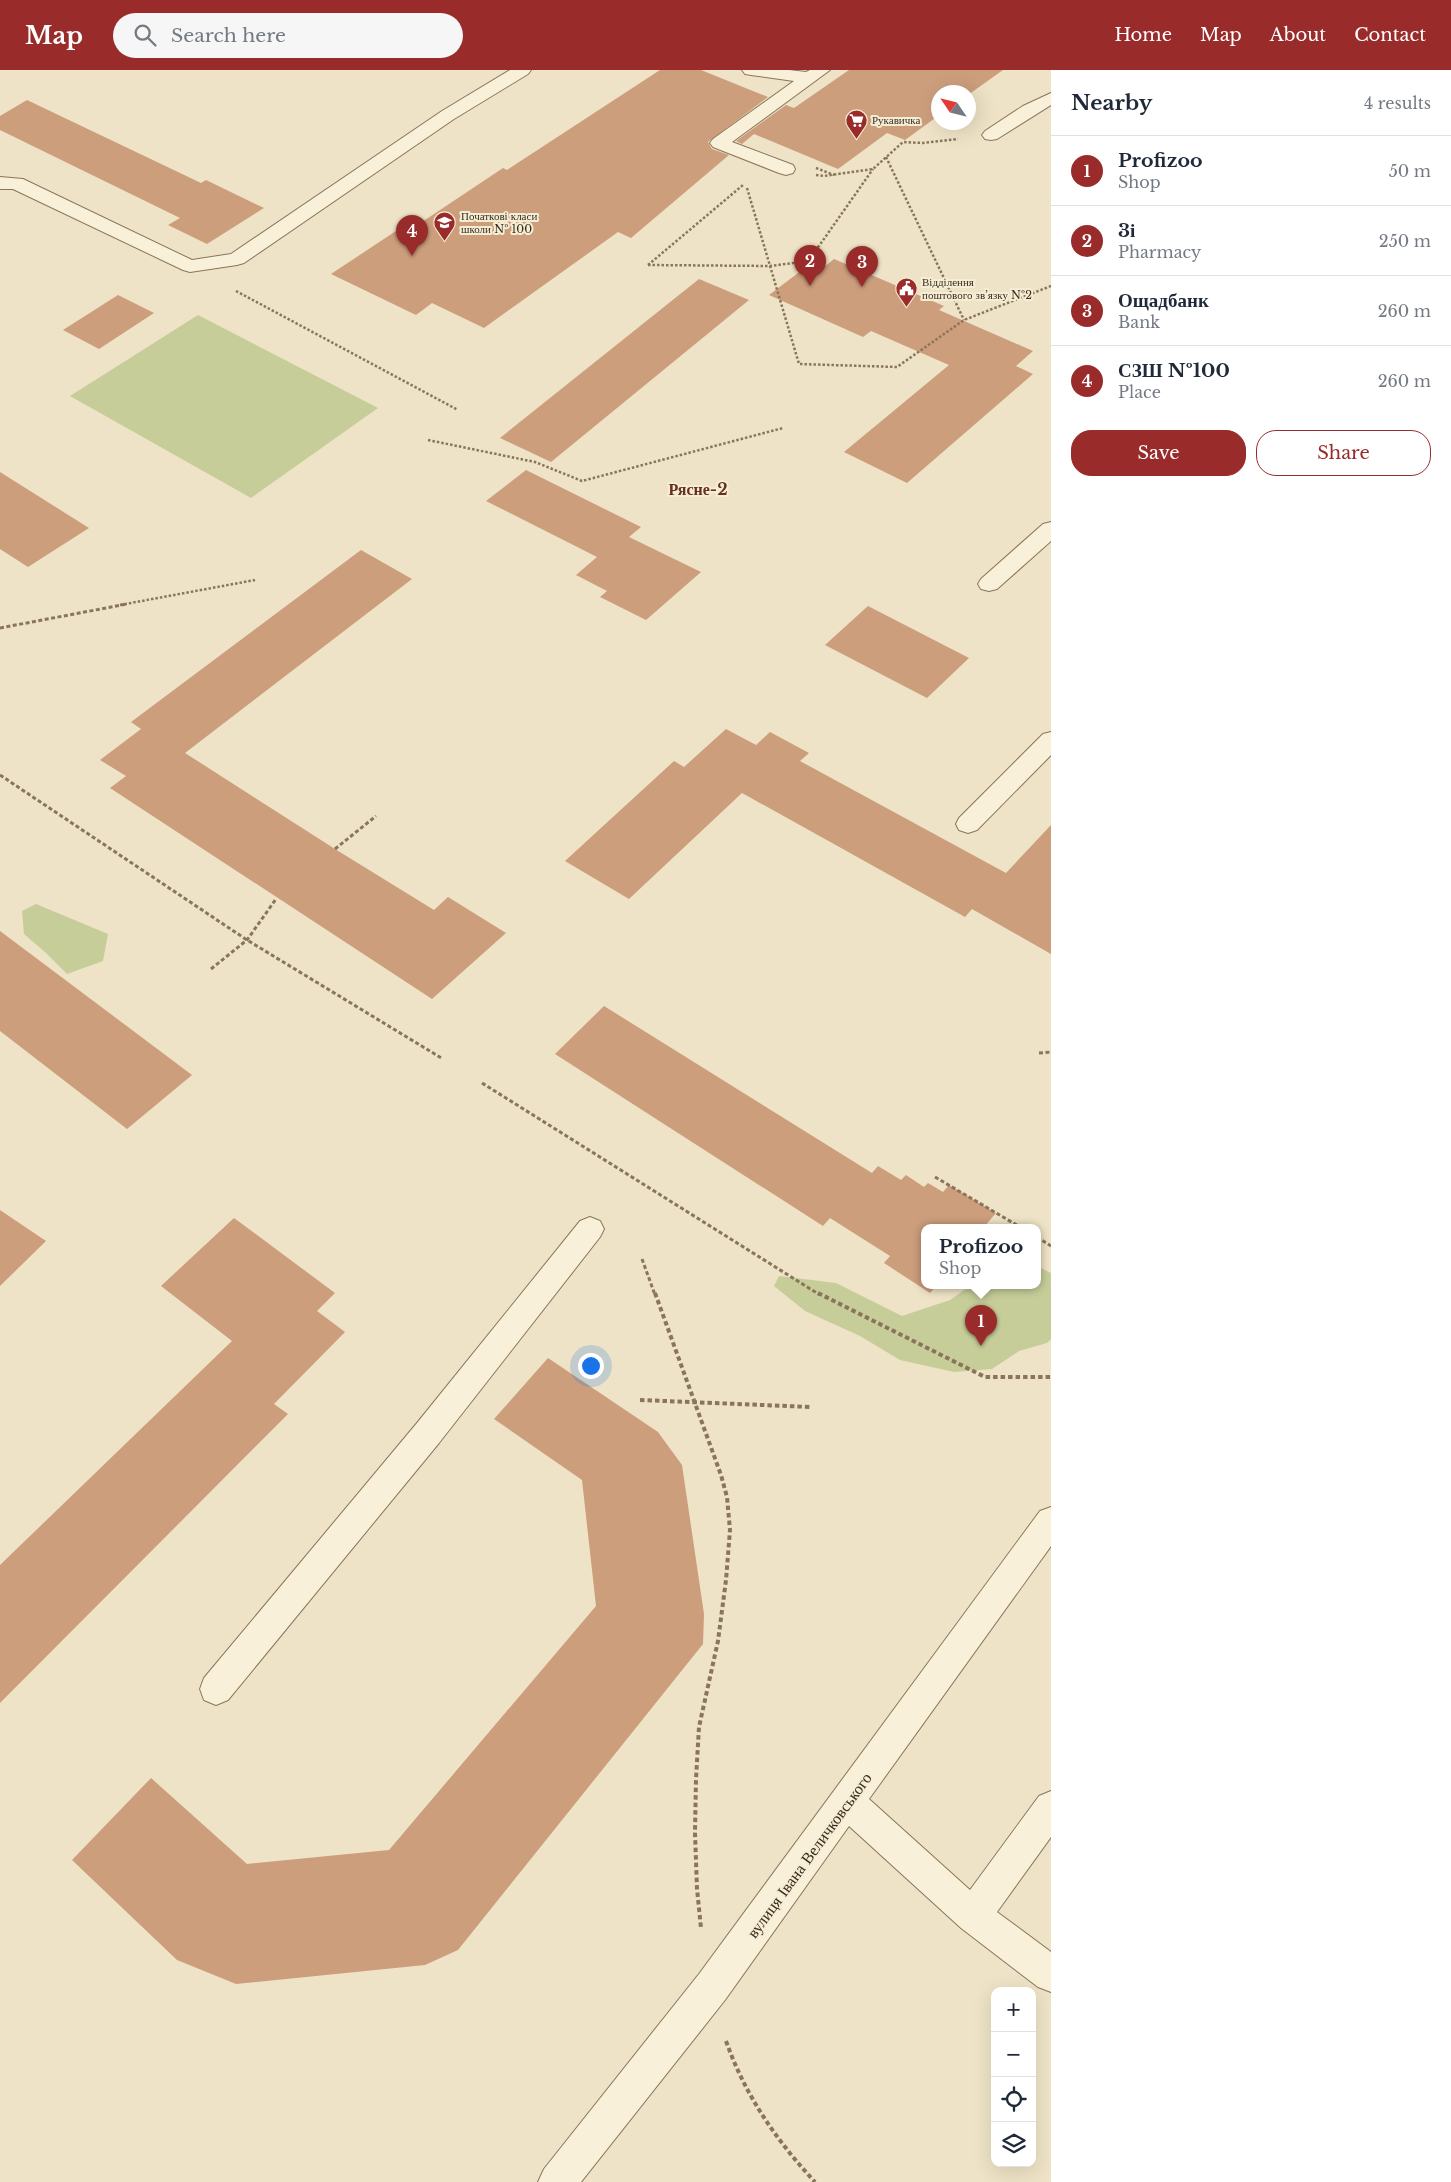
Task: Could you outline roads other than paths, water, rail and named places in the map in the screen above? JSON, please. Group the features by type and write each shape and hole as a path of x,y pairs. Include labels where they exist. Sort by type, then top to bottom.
{"street":[{"path":"0,183 16,183 190,266 237,259 448,115 522,70"},
{"path":"751,70 815,74"},
{"path":"786,170 719,143 815,74"},
{"path":"991,135 1051,98"},
{"path":"989,584 1051,529"},
{"path":"968,824 1051,740"},
{"path":"216,1690 428,1433 590,1229"},
{"name":"вулиця Івана Величковського","path":"557,2182 712,1987 1051,1521"},
{"path":"848,1802 973,1916 1051,1974"},
{"path":"973,1916 1051,1808"}],"place":[{"name":"Рукавичка","path":"856,139"},
{"name":"Початкові класи школи № 100","path":"445,241"},
{"name":"СЗШ №100","path":"412,256"},
{"name":"3і","path":"810,286"},
{"name":"Ощадбанк","path":"862,287"},
{"name":"Відділення поштового зв’язку №2","path":"906,307"},
{"name":"Profizoo","path":"981,1346"}],"district":[{"name":"Рясне-2","path":"698,489"}]}
